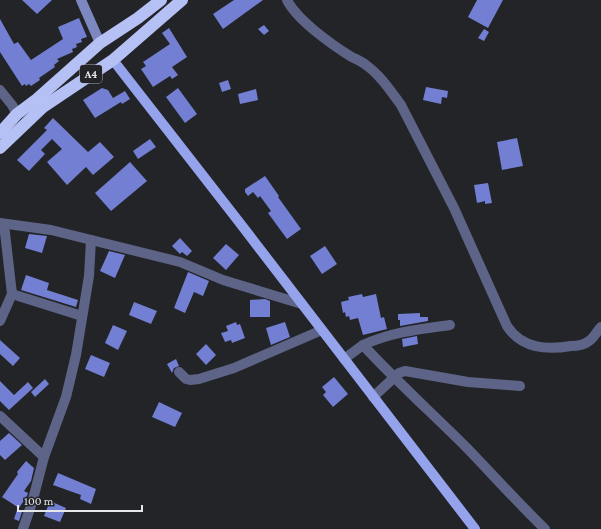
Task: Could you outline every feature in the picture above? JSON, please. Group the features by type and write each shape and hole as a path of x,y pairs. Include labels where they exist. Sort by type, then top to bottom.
{"highway":[{"name":"A4","path":"0,148 40,103 84,58 100,44 161,0"},
{"name":"A4","path":"0,133 17,114 40,103 95,72 113,60 182,0"},
{"path":"123,28 128,32 133,42"},
{"path":"84,58 95,72"}],"main road":[{"path":"113,60 475,529"}],"street":[{"path":"81,0 100,44"},
{"path":"287,0 307,23 327,40 351,57 365,64 376,73 401,105 454,208 507,326 517,338 537,348 547,349 582,345 590,341 601,327"},
{"path":"0,90 17,114"},
{"path":"0,321 12,294 2,223 51,230 180,262 223,280 302,304"},
{"path":"23,529 32,503 44,457 66,397 76,355 89,276 91,240"},
{"path":"12,294 82,316"},
{"path":"344,359 363,345 384,336 398,332 450,325"},
{"path":"179,372 186,379 199,379 234,368 322,330"},
{"path":"363,345 394,378 472,453 545,529"},
{"path":"374,397 399,373 408,371 468,382 520,386"},
{"path":"0,416 44,457"}],"building":[{"path":"22,0 52,0 37,14"},
{"path":"234,0 263,0 223,29 213,14"},
{"path":"477,0 503,0 488,28 468,17"},
{"path":"79,18 87,37 81,39 82,42 76,44 77,47 72,49 73,52 57,59 59,61 54,65 55,67 39,78 40,80 31,86 29,84 26,86 25,84 22,86 0,52 0,19 14,44 18,42 31,60 63,39 58,27"},
{"path":"264,25 269,31 264,35 258,29"},
{"path":"169,28 187,57 172,67 178,75 172,79 170,76 153,87 141,69 146,66 143,62 170,44 162,33"},
{"path":"484,29 489,32 484,41 478,38"},
{"path":"228,80 231,89 222,92 219,83"},
{"path":"426,87 448,91 447,98 442,97 441,104 423,100"},
{"path":"102,88 108,90 113,98 125,91 130,99 122,104 121,102 95,118 83,100"},
{"path":"178,88 197,114 185,123 166,97"},
{"path":"256,89 258,100 240,104 238,94"},
{"path":"53,118 88,152 100,142 114,157 93,175 86,167 67,185 47,162 62,149 52,139 41,150 45,154 29,171 17,160 47,130 44,128"},
{"path":"517,138 523,166 502,170 497,142"},
{"path":"150,139 156,147 138,159 133,151"},
{"path":"130,162 147,181 111,211 95,193"},
{"path":"265,176 301,229 287,239 268,213 271,211 260,196 258,198 253,192 248,196 245,192 245,189"},
{"path":"488,183 492,203 485,204 485,201 477,203 474,185"},
{"path":"29,234 47,236 42,253 25,248"},
{"path":"180,238 192,251 187,256 182,252 180,254 172,246"},
{"path":"226,244 239,255 226,270 213,258"},
{"path":"325,246 337,264 322,274 310,256"},
{"path":"109,251 125,255 115,278 100,271"},
{"path":"188,272 209,281 203,296 194,292 185,313 174,308"},
{"path":"26,275 49,283 47,290 78,300 76,307 21,290"},
{"path":"362,294 363,297 376,294 381,318 384,317 387,329 363,335 358,318 350,320 349,316 346,317 345,312 343,313 341,302 349,300 348,297"},
{"path":"265,299 270,301 270,317 250,317 250,300"},
{"path":"134,302 157,311 151,324 129,315"},
{"path":"420,313 420,317 428,317 428,321 400,326 398,314"},
{"path":"236,322 237,325 240,324 245,338 232,343 231,340 225,342 221,333 228,331 226,326"},
{"path":"285,322 290,337 271,345 266,328"},
{"path":"113,325 127,331 118,350 105,343"},
{"path":"417,336 418,344 403,347 402,339"},
{"path":"0,340 20,358 13,366 0,354"},
{"path":"206,344 216,355 206,365 196,354"},
{"path":"91,355 110,363 104,377 85,369"},
{"path":"176,359 179,366 174,368 172,373 167,364"},
{"path":"334,377 348,394 333,407 323,395 326,392 322,387"},
{"path":"45,379 49,384 35,397 31,392"},
{"path":"0,381 14,395 28,382 33,388 9,410 0,401"},
{"path":"159,402 182,413 175,427 152,417"},
{"path":"9,433 22,445 5,460 0,455 0,441"},
{"path":"26,461 34,468 31,481 24,491 28,493 27,496 19,508 2,497 18,474 17,472"},
{"path":"58,473 96,489 91,504 80,499 81,495 53,485"},
{"path":"50,501 66,508 60,522 44,516"},
{"path":"17,510 22,512 19,521 14,519"}]}
